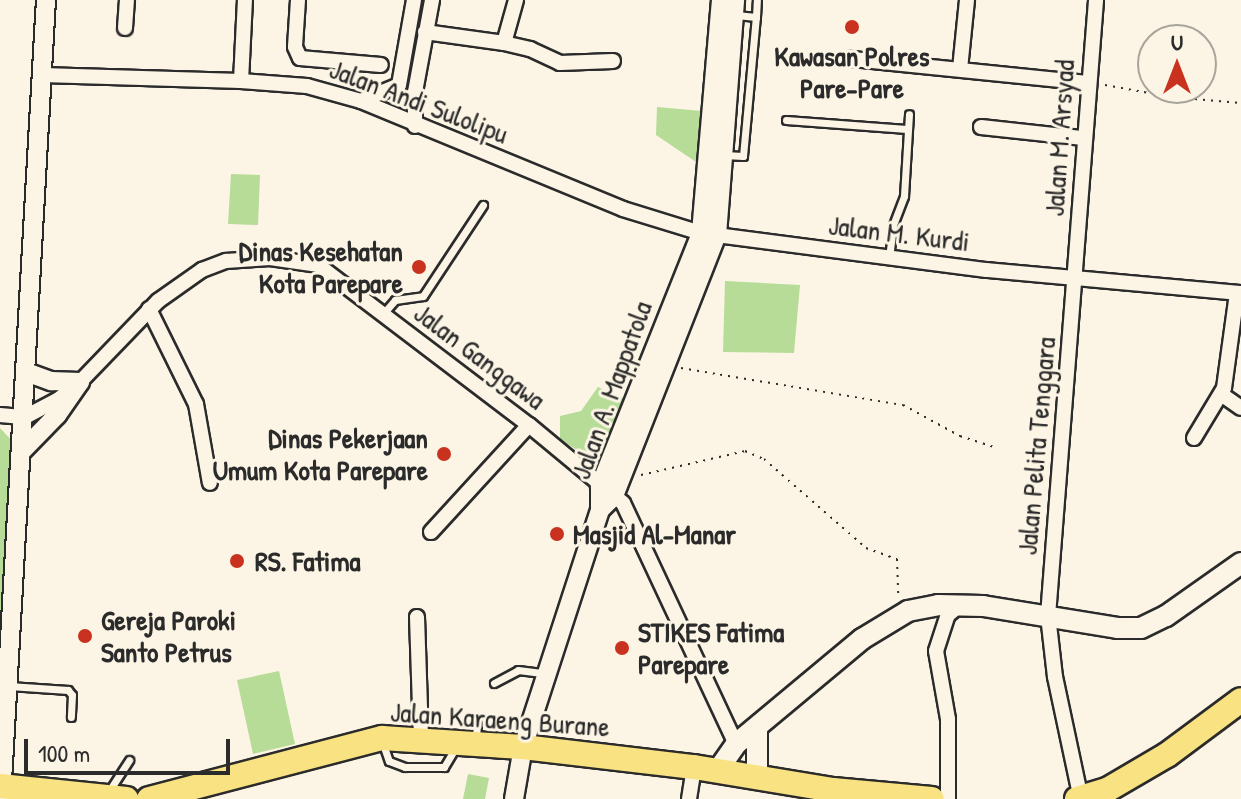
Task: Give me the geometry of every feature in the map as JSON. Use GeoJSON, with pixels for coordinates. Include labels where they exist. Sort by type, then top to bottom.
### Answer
{"type":"FeatureCollection","features":[{"type":"Feature","properties":{"kind":"highway"},"geometry":{"type":"LineString","coordinates":[[1080,799],[1107,790],[1167,755],[1241,700]]}},
{"type":"Feature","properties":{"kind":"highway","name":"Jalan Karaeng Burane"},"geometry":{"type":"LineString","coordinates":[[149,799],[382,738],[470,737],[523,747],[718,770],[833,790],[932,799]]}},
{"type":"Feature","properties":{"kind":"highway"},"geometry":{"type":"LineString","coordinates":[[1,790],[116,798]]}},
{"type":"Feature","properties":{"kind":"main road"},"geometry":{"type":"LineString","coordinates":[[718,770],[736,744],[862,639],[908,611],[960,605],[1117,628],[1141,628],[1166,616],[1241,563]]}},
{"type":"Feature","properties":{"kind":"main road"},"geometry":{"type":"LineString","coordinates":[[757,729],[757,776]]}},
{"type":"Feature","properties":{"kind":"street"},"geometry":{"type":"LineString","coordinates":[[1,790],[25,417],[46,0]]}},
{"type":"Feature","properties":{"kind":"street"},"geometry":{"type":"LineString","coordinates":[[125,28],[127,0]]}},
{"type":"Feature","properties":{"kind":"street"},"geometry":{"type":"LineString","coordinates":[[241,81],[245,0]]}},
{"type":"Feature","properties":{"kind":"street"},"geometry":{"type":"LineString","coordinates":[[298,0],[295,47],[300,58],[381,65]]}},
{"type":"Feature","properties":{"kind":"street"},"geometry":{"type":"LineString","coordinates":[[399,85],[414,0]]}},
{"type":"Feature","properties":{"kind":"street"},"geometry":{"type":"LineString","coordinates":[[415,126],[415,92],[432,0]]}},
{"type":"Feature","properties":{"kind":"street"},"geometry":{"type":"LineString","coordinates":[[504,43],[516,0]]}},
{"type":"Feature","properties":{"kind":"street"},"geometry":{"type":"LineString","coordinates":[[960,69],[967,0]]}},
{"type":"Feature","properties":{"kind":"street","name":"Jalan M. Arsyad"},"geometry":{"type":"LineString","coordinates":[[1075,280],[1083,138],[1096,0]]}},
{"type":"Feature","properties":{"kind":"street","name":"Jalan A. Mappatola"},"geometry":{"type":"LineString","coordinates":[[547,673],[600,510],[668,366],[709,234],[728,7]]}},
{"type":"Feature","properties":{"kind":"street"},"geometry":{"type":"LineString","coordinates":[[425,32],[504,43],[530,49],[560,63],[613,61]]}},
{"type":"Feature","properties":{"kind":"street"},"geometry":{"type":"LineString","coordinates":[[852,59],[1088,83]]}},
{"type":"Feature","properties":{"kind":"street","name":"Jalan Andi Sulolipu"},"geometry":{"type":"LineString","coordinates":[[42,75],[307,86],[361,101],[415,126],[623,209],[709,234]]}},
{"type":"Feature","properties":{"kind":"street"},"geometry":{"type":"LineString","coordinates":[[361,101],[399,85],[415,92]]}},
{"type":"Feature","properties":{"kind":"street"},"geometry":{"type":"LineString","coordinates":[[981,127],[1083,138]]}},
{"type":"Feature","properties":{"kind":"street","name":"Jalan A. Mappatola"},"geometry":{"type":"LineString","coordinates":[[612,487],[709,234]]}},
{"type":"Feature","properties":{"kind":"street","name":"Jalan M. Kurdi"},"geometry":{"type":"LineString","coordinates":[[709,234],[1075,280],[1239,293]]}},
{"type":"Feature","properties":{"kind":"street","name":"Jalan Ganggawa"},"geometry":{"type":"LineString","coordinates":[[25,417],[59,399],[80,382],[149,309],[202,270],[226,261],[270,258],[318,265],[612,487],[632,517],[736,744]]}},
{"type":"Feature","properties":{"kind":"street","name":"Jalan Pelita Tenggara"},"geometry":{"type":"LineString","coordinates":[[1075,280],[1048,616],[1062,717],[1080,799]]}},
{"type":"Feature","properties":{"kind":"street"},"geometry":{"type":"LineString","coordinates":[[1194,438],[1221,394],[1239,293]]}},
{"type":"Feature","properties":{"kind":"street"},"geometry":{"type":"LineString","coordinates":[[149,309],[196,404],[210,483]]}},
{"type":"Feature","properties":{"kind":"street"},"geometry":{"type":"LineString","coordinates":[[26,372],[51,381],[80,382]]}},
{"type":"Feature","properties":{"kind":"street"},"geometry":{"type":"LineString","coordinates":[[21,452],[57,415],[80,382]]}},
{"type":"Feature","properties":{"kind":"street"},"geometry":{"type":"LineString","coordinates":[[1221,394],[1241,408]]}},
{"type":"Feature","properties":{"kind":"street"},"geometry":{"type":"LineString","coordinates":[[0,415],[25,417]]}},
{"type":"Feature","properties":{"kind":"street"},"geometry":{"type":"LineString","coordinates":[[431,532],[529,425]]}},
{"type":"Feature","properties":{"kind":"street"},"geometry":{"type":"LineString","coordinates":[[948,799],[948,719],[936,651],[948,615],[960,605]]}},
{"type":"Feature","properties":{"kind":"street"},"geometry":{"type":"LineString","coordinates":[[417,617],[421,739]]}},
{"type":"Feature","properties":{"kind":"street"},"geometry":{"type":"LineString","coordinates":[[514,799],[523,747],[547,673]]}},
{"type":"Feature","properties":{"kind":"street"},"geometry":{"type":"LineString","coordinates":[[689,799],[694,767]]}},
{"type":"Feature","properties":{"kind":"lane"},"geometry":{"type":"LineString","coordinates":[[716,154],[743,156],[757,0]]}},
{"type":"Feature","properties":{"kind":"lane"},"geometry":{"type":"LineString","coordinates":[[728,7],[756,17]]}},
{"type":"Feature","properties":{"kind":"lane"},"geometry":{"type":"LineString","coordinates":[[889,258],[893,225],[904,196],[909,114]]}},
{"type":"Feature","properties":{"kind":"lane"},"geometry":{"type":"LineString","coordinates":[[786,120],[907,129]]}},
{"type":"Feature","properties":{"kind":"lane"},"geometry":{"type":"LineString","coordinates":[[382,315],[395,300],[423,296],[483,205]]}},
{"type":"Feature","properties":{"kind":"lane"},"geometry":{"type":"LineString","coordinates":[[494,683],[518,670],[547,673]]}},
{"type":"Feature","properties":{"kind":"lane"},"geometry":{"type":"LineString","coordinates":[[7,686],[68,690],[72,695],[71,717]]}},
{"type":"Feature","properties":{"kind":"lane"},"geometry":{"type":"LineString","coordinates":[[382,738],[389,761],[405,767],[444,767],[470,737]]}},
{"type":"Feature","properties":{"kind":"lane"},"geometry":{"type":"LineString","coordinates":[[116,798],[129,760]]}},
{"type":"Feature","properties":{"kind":"path"},"geometry":{"type":"LineString","coordinates":[[1088,83],[1171,97],[1241,103]]}},
{"type":"Feature","properties":{"kind":"path"},"geometry":{"type":"LineString","coordinates":[[668,366],[903,405],[960,436],[997,448]]}},
{"type":"Feature","properties":{"kind":"path"},"geometry":{"type":"LineString","coordinates":[[612,487],[745,451],[764,459],[866,548],[897,559],[895,593],[908,611]]}},
{"type":"Feature","properties":{"kind":"green space"},"geometry":{"type":"Polygon","coordinates":[[[657,107],[702,111],[699,164],[656,135],[657,107]]]}},
{"type":"Feature","properties":{"kind":"green space"},"geometry":{"type":"Polygon","coordinates":[[[231,174],[260,175],[258,225],[228,224],[231,174]]]}},
{"type":"Feature","properties":{"kind":"green space"},"geometry":{"type":"Polygon","coordinates":[[[725,281],[800,285],[794,353],[723,352],[725,281]]]}},
{"type":"Feature","properties":{"kind":"green space"},"geometry":{"type":"Polygon","coordinates":[[[598,387],[625,399],[603,451],[586,456],[560,439],[560,416],[581,411],[598,387]]]}},
{"type":"Feature","properties":{"kind":"green space"},"geometry":{"type":"Polygon","coordinates":[[[0,428],[16,445],[0,709],[0,428]]]}},
{"type":"Feature","properties":{"kind":"green space"},"geometry":{"type":"Polygon","coordinates":[[[279,671],[295,744],[253,754],[237,680],[279,671]]]}},
{"type":"Feature","properties":{"kind":"green space"},"geometry":{"type":"Polygon","coordinates":[[[468,774],[489,778],[485,799],[463,799],[468,774]]]}},
{"type":"Feature","properties":{"kind":"place","name":"Kawasan Polres Pare-Pare"},"geometry":{"type":"Point","coordinates":[852,27]}},
{"type":"Feature","properties":{"kind":"place","name":"Dinas Kesehatan Kota Parepare"},"geometry":{"type":"Point","coordinates":[419,267]}},
{"type":"Feature","properties":{"kind":"place","name":"Dinas Pekerjaan Umum Kota Parepare"},"geometry":{"type":"Point","coordinates":[444,454]}},
{"type":"Feature","properties":{"kind":"place","name":"Masjid Al-Manar"},"geometry":{"type":"Point","coordinates":[557,534]}},
{"type":"Feature","properties":{"kind":"place","name":"RS. Fatima"},"geometry":{"type":"Point","coordinates":[237,561]}},
{"type":"Feature","properties":{"kind":"place","name":"Gereja Paroki Santo Petrus"},"geometry":{"type":"Point","coordinates":[85,636]}},
{"type":"Feature","properties":{"kind":"place","name":"STIKES Fatima Parepare"},"geometry":{"type":"Point","coordinates":[622,648]}}]}
